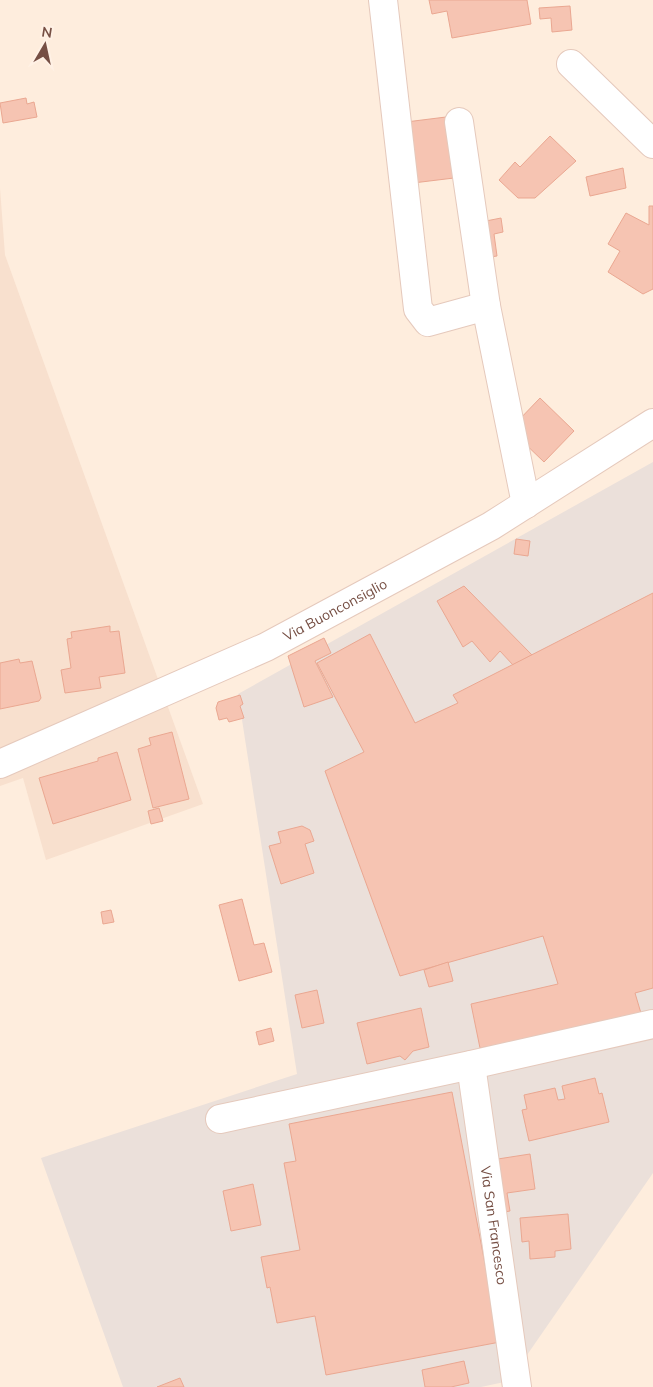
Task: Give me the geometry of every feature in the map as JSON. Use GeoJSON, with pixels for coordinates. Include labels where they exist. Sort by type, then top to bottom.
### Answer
{"type":"FeatureCollection","features":[{"type":"Feature","properties":{"kind":"street"},"geometry":{"type":"LineString","coordinates":[[383,0],[418,309],[428,322],[486,306]]}},
{"type":"Feature","properties":{"kind":"street"},"geometry":{"type":"LineString","coordinates":[[571,64],[653,144]]}},
{"type":"Feature","properties":{"kind":"street"},"geometry":{"type":"LineString","coordinates":[[459,122],[486,306],[526,504]]}},
{"type":"Feature","properties":{"kind":"street","name":"Via Buonconsiglio"},"geometry":{"type":"LineString","coordinates":[[0,764],[266,647],[491,526],[653,423]]}},
{"type":"Feature","properties":{"kind":"street"},"geometry":{"type":"LineString","coordinates":[[220,1119],[653,1024]]}},
{"type":"Feature","properties":{"kind":"street","name":"Via San Francesco"},"geometry":{"type":"LineString","coordinates":[[472,1065],[517,1387]]}},
{"type":"Feature","properties":{"kind":"shaded area"},"geometry":{"type":"Polygon","coordinates":[[[0,188],[5,255],[203,804],[46,860],[23,778],[0,786],[0,188]]]}},
{"type":"Feature","properties":{"kind":"shaded area"},"geometry":{"type":"Polygon","coordinates":[[[653,462],[653,1173],[509,1381],[481,1387],[123,1387],[41,1158],[297,1074],[238,694],[653,462]]]}},
{"type":"Feature","properties":{"kind":"building"},"geometry":{"type":"Polygon","coordinates":[[[429,0],[527,0],[531,24],[452,38],[447,11],[432,14],[429,0]]]}},
{"type":"Feature","properties":{"kind":"building"},"geometry":{"type":"Polygon","coordinates":[[[570,6],[572,30],[552,32],[551,18],[540,19],[539,8],[570,6]]]}},
{"type":"Feature","properties":{"kind":"building"},"geometry":{"type":"Polygon","coordinates":[[[26,98],[27,104],[34,102],[37,117],[3,123],[0,103],[26,98]]]}},
{"type":"Feature","properties":{"kind":"building"},"geometry":{"type":"Polygon","coordinates":[[[446,117],[454,178],[413,183],[406,122],[446,117]]]}},
{"type":"Feature","properties":{"kind":"building"},"geometry":{"type":"Polygon","coordinates":[[[550,136],[576,161],[535,198],[518,198],[499,180],[515,162],[520,167],[550,136]]]}},
{"type":"Feature","properties":{"kind":"building"},"geometry":{"type":"Polygon","coordinates":[[[623,168],[626,188],[590,196],[586,177],[623,168]]]}},
{"type":"Feature","properties":{"kind":"building"},"geometry":{"type":"Polygon","coordinates":[[[649,206],[653,206],[653,289],[643,294],[608,272],[620,251],[608,244],[626,213],[649,225],[649,206]]]}},
{"type":"Feature","properties":{"kind":"building"},"geometry":{"type":"Polygon","coordinates":[[[501,218],[503,232],[494,234],[497,256],[483,258],[476,223],[501,218]]]}},
{"type":"Feature","properties":{"kind":"building"},"geometry":{"type":"Polygon","coordinates":[[[540,398],[574,431],[544,462],[517,436],[516,423],[540,398]]]}},
{"type":"Feature","properties":{"kind":"building"},"geometry":{"type":"Polygon","coordinates":[[[516,539],[530,541],[528,556],[514,554],[516,539]]]}},
{"type":"Feature","properties":{"kind":"building"},"geometry":{"type":"Polygon","coordinates":[[[464,586],[532,655],[513,665],[500,651],[490,662],[472,641],[463,647],[437,601],[464,586]]]}},
{"type":"Feature","properties":{"kind":"building"},"geometry":{"type":"Polygon","coordinates":[[[653,593],[653,988],[635,993],[643,1020],[480,1048],[471,1004],[558,984],[543,936],[400,976],[325,771],[364,752],[317,663],[370,634],[415,723],[458,703],[453,695],[653,593]]]}},
{"type":"Feature","properties":{"kind":"building"},"geometry":{"type":"Polygon","coordinates":[[[110,626],[110,632],[119,631],[125,673],[99,677],[101,688],[65,693],[61,670],[71,668],[67,639],[72,638],[71,632],[110,626]]]}},
{"type":"Feature","properties":{"kind":"building"},"geometry":{"type":"Polygon","coordinates":[[[324,638],[331,653],[315,661],[333,697],[304,707],[288,656],[324,638]]]}},
{"type":"Feature","properties":{"kind":"building"},"geometry":{"type":"Polygon","coordinates":[[[19,659],[20,663],[32,661],[41,698],[39,701],[0,709],[0,663],[19,659]]]}},
{"type":"Feature","properties":{"kind":"building"},"geometry":{"type":"Polygon","coordinates":[[[240,695],[243,704],[240,706],[244,718],[229,722],[227,718],[219,720],[216,708],[218,702],[240,695]]]}},
{"type":"Feature","properties":{"kind":"building"},"geometry":{"type":"Polygon","coordinates":[[[172,732],[189,799],[153,808],[138,749],[151,745],[149,738],[172,732]]]}},
{"type":"Feature","properties":{"kind":"building"},"geometry":{"type":"Polygon","coordinates":[[[117,752],[131,800],[53,824],[39,778],[98,761],[98,758],[117,752]]]}},
{"type":"Feature","properties":{"kind":"building"},"geometry":{"type":"Polygon","coordinates":[[[159,808],[163,821],[151,824],[148,811],[159,808]]]}},
{"type":"Feature","properties":{"kind":"building"},"geometry":{"type":"Polygon","coordinates":[[[302,826],[310,830],[314,841],[305,844],[314,873],[281,884],[269,846],[281,843],[278,832],[302,826]]]}},
{"type":"Feature","properties":{"kind":"building"},"geometry":{"type":"Polygon","coordinates":[[[242,899],[254,945],[264,943],[272,972],[239,981],[219,905],[242,899]]]}},
{"type":"Feature","properties":{"kind":"building"},"geometry":{"type":"Polygon","coordinates":[[[111,910],[114,922],[103,924],[101,912],[111,910]]]}},
{"type":"Feature","properties":{"kind":"building"},"geometry":{"type":"Polygon","coordinates":[[[448,962],[453,981],[429,987],[424,970],[448,962]]]}},
{"type":"Feature","properties":{"kind":"building"},"geometry":{"type":"Polygon","coordinates":[[[317,990],[324,1023],[302,1028],[295,995],[317,990]]]}},
{"type":"Feature","properties":{"kind":"building"},"geometry":{"type":"Polygon","coordinates":[[[421,1008],[429,1047],[413,1051],[405,1060],[400,1056],[367,1064],[357,1023],[421,1008]]]}},
{"type":"Feature","properties":{"kind":"building"},"geometry":{"type":"Polygon","coordinates":[[[271,1028],[274,1041],[259,1045],[256,1032],[271,1028]]]}},
{"type":"Feature","properties":{"kind":"building"},"geometry":{"type":"Polygon","coordinates":[[[595,1078],[599,1094],[602,1093],[609,1122],[529,1141],[522,1110],[527,1109],[524,1095],[555,1088],[558,1100],[565,1099],[562,1086],[595,1078]]]}},
{"type":"Feature","properties":{"kind":"building"},"geometry":{"type":"Polygon","coordinates":[[[452,1092],[500,1342],[326,1375],[315,1316],[277,1323],[270,1287],[267,1288],[261,1257],[300,1250],[284,1163],[296,1161],[289,1124],[452,1092]]]}},
{"type":"Feature","properties":{"kind":"building"},"geometry":{"type":"Polygon","coordinates":[[[530,1154],[535,1189],[507,1193],[510,1211],[493,1214],[485,1161],[530,1154]]]}},
{"type":"Feature","properties":{"kind":"building"},"geometry":{"type":"Polygon","coordinates":[[[253,1184],[261,1225],[231,1231],[223,1191],[253,1184]]]}},
{"type":"Feature","properties":{"kind":"building"},"geometry":{"type":"Polygon","coordinates":[[[568,1214],[571,1249],[555,1251],[555,1257],[530,1259],[529,1241],[522,1242],[520,1218],[568,1214]]]}},
{"type":"Feature","properties":{"kind":"building"},"geometry":{"type":"Polygon","coordinates":[[[464,1361],[469,1383],[451,1387],[425,1387],[422,1370],[464,1361]]]}},
{"type":"Feature","properties":{"kind":"building"},"geometry":{"type":"Polygon","coordinates":[[[180,1378],[184,1387],[157,1387],[180,1378]]]}}]}
